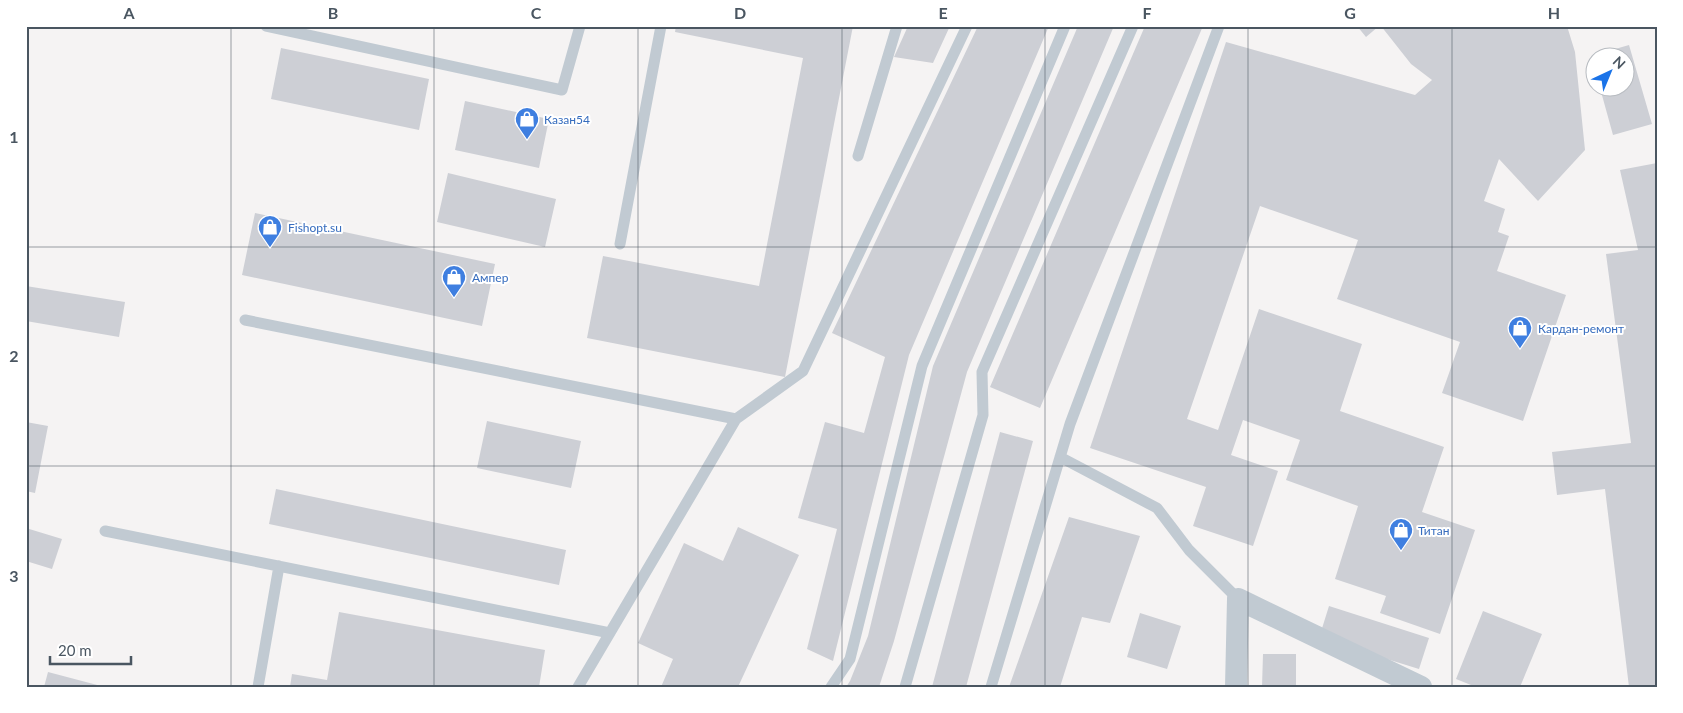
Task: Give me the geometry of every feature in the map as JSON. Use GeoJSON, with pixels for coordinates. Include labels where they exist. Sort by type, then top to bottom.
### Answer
{"type":"FeatureCollection","features":[{"type":"Feature","properties":{"kind":"street"},"geometry":{"type":"LineString","coordinates":[[1236,687],[1238,599],[1421,687]]}},
{"type":"Feature","properties":{"kind":"lane"},"geometry":{"type":"LineString","coordinates":[[266,26],[562,90],[580,26]]}},
{"type":"Feature","properties":{"kind":"lane"},"geometry":{"type":"LineString","coordinates":[[620,244],[661,26]]}},
{"type":"Feature","properties":{"kind":"lane"},"geometry":{"type":"LineString","coordinates":[[858,156],[897,26]]}},
{"type":"Feature","properties":{"kind":"lane"},"geometry":{"type":"LineString","coordinates":[[578,687],[736,419],[804,371],[967,26]]}},
{"type":"Feature","properties":{"kind":"lane"},"geometry":{"type":"LineString","coordinates":[[831,687],[850,658],[922,366],[1065,26]]}},
{"type":"Feature","properties":{"kind":"lane"},"geometry":{"type":"LineString","coordinates":[[905,687],[983,415],[982,372],[1133,26]]}},
{"type":"Feature","properties":{"kind":"lane"},"geometry":{"type":"LineString","coordinates":[[991,687],[1073,415],[1219,26]]}},
{"type":"Feature","properties":{"kind":"lane"},"geometry":{"type":"LineString","coordinates":[[245,320],[736,419]]}},
{"type":"Feature","properties":{"kind":"lane"},"geometry":{"type":"LineString","coordinates":[[1060,457],[1157,508],[1189,550],[1238,599]]}},
{"type":"Feature","properties":{"kind":"lane"},"geometry":{"type":"LineString","coordinates":[[105,531],[610,633]]}},
{"type":"Feature","properties":{"kind":"lane"},"geometry":{"type":"LineString","coordinates":[[258,687],[280,566]]}},
{"type":"Feature","properties":{"kind":"building"},"geometry":{"type":"Polygon","coordinates":[[[676,26],[853,26],[785,377],[587,338],[603,256],[759,286],[803,58],[675,32],[676,26]]]}},
{"type":"Feature","properties":{"kind":"building"},"geometry":{"type":"Polygon","coordinates":[[[908,26],[950,26],[933,63],[894,57],[908,26]]]}},
{"type":"Feature","properties":{"kind":"building"},"geometry":{"type":"Polygon","coordinates":[[[978,26],[1049,26],[909,355],[833,661],[807,649],[837,529],[798,518],[825,422],[864,433],[885,357],[832,333],[978,26]]]}},
{"type":"Feature","properties":{"kind":"building"},"geometry":{"type":"Polygon","coordinates":[[[1078,26],[1114,26],[967,372],[894,641],[879,687],[846,687],[868,636],[933,366],[1078,26]]]}},
{"type":"Feature","properties":{"kind":"building"},"geometry":{"type":"Polygon","coordinates":[[[1145,26],[1203,26],[1040,408],[990,387],[1145,26]]]}},
{"type":"Feature","properties":{"kind":"building"},"geometry":{"type":"Polygon","coordinates":[[[1357,26],[1379,26],[1366,37],[1357,26]]]}},
{"type":"Feature","properties":{"kind":"building"},"geometry":{"type":"Polygon","coordinates":[[[1381,26],[1567,26],[1575,52],[1585,150],[1538,201],[1499,159],[1484,201],[1505,209],[1498,232],[1509,236],[1497,271],[1566,295],[1523,421],[1442,393],[1460,342],[1337,299],[1358,240],[1260,206],[1187,419],[1218,430],[1259,309],[1362,344],[1340,411],[1444,447],[1422,512],[1475,530],[1440,634],[1380,613],[1386,596],[1335,579],[1358,506],[1286,480],[1300,440],[1243,420],[1231,455],[1278,471],[1253,546],[1193,526],[1206,487],[1090,448],[1226,42],[1415,95],[1432,80],[1411,64],[1381,26]]]}},
{"type":"Feature","properties":{"kind":"building"},"geometry":{"type":"Polygon","coordinates":[[[1629,45],[1630,48],[1619,48],[1629,45]]]}},
{"type":"Feature","properties":{"kind":"building"},"geometry":{"type":"Polygon","coordinates":[[[281,48],[429,79],[419,130],[271,99],[281,48]]]}},
{"type":"Feature","properties":{"kind":"building"},"geometry":{"type":"Polygon","coordinates":[[[1636,69],[1652,124],[1613,135],[1603,98],[1636,98],[1636,69]]]}},
{"type":"Feature","properties":{"kind":"building"},"geometry":{"type":"Polygon","coordinates":[[[465,101],[549,119],[539,168],[455,150],[465,101]]]}},
{"type":"Feature","properties":{"kind":"building"},"geometry":{"type":"Polygon","coordinates":[[[1657,163],[1657,687],[1629,687],[1605,489],[1557,495],[1552,452],[1631,443],[1606,254],[1638,250],[1620,170],[1657,163]]]}},
{"type":"Feature","properties":{"kind":"building"},"geometry":{"type":"Polygon","coordinates":[[[448,173],[556,199],[545,247],[437,222],[448,173]]]}},
{"type":"Feature","properties":{"kind":"building"},"geometry":{"type":"Polygon","coordinates":[[[255,213],[495,264],[482,326],[242,275],[255,213]]]}},
{"type":"Feature","properties":{"kind":"building"},"geometry":{"type":"Polygon","coordinates":[[[26,286],[125,302],[119,337],[26,321],[26,286]]]}},
{"type":"Feature","properties":{"kind":"building"},"geometry":{"type":"Polygon","coordinates":[[[487,421],[581,441],[571,488],[477,468],[487,421]]]}},
{"type":"Feature","properties":{"kind":"building"},"geometry":{"type":"Polygon","coordinates":[[[26,422],[48,426],[35,493],[26,491],[26,422]]]}},
{"type":"Feature","properties":{"kind":"building"},"geometry":{"type":"Polygon","coordinates":[[[1000,432],[1033,441],[966,687],[932,687],[1000,432]]]}},
{"type":"Feature","properties":{"kind":"building"},"geometry":{"type":"Polygon","coordinates":[[[276,489],[566,550],[559,585],[269,524],[276,489]]]}},
{"type":"Feature","properties":{"kind":"building"},"geometry":{"type":"Polygon","coordinates":[[[1069,517],[1140,536],[1110,623],[1082,617],[1060,687],[1009,687],[1069,517]]]}},
{"type":"Feature","properties":{"kind":"building"},"geometry":{"type":"Polygon","coordinates":[[[738,527],[799,555],[738,687],[661,687],[673,659],[638,643],[684,543],[723,561],[738,527]]]}},
{"type":"Feature","properties":{"kind":"building"},"geometry":{"type":"Polygon","coordinates":[[[26,528],[62,539],[52,569],[26,561],[26,528]]]}},
{"type":"Feature","properties":{"kind":"building"},"geometry":{"type":"Polygon","coordinates":[[[1329,606],[1429,638],[1419,669],[1319,638],[1329,606]]]}},
{"type":"Feature","properties":{"kind":"building"},"geometry":{"type":"Polygon","coordinates":[[[1483,611],[1542,634],[1520,687],[1476,687],[1456,679],[1483,611]]]}},
{"type":"Feature","properties":{"kind":"building"},"geometry":{"type":"Polygon","coordinates":[[[339,612],[545,650],[539,687],[290,687],[292,674],[327,680],[339,612]]]}},
{"type":"Feature","properties":{"kind":"building"},"geometry":{"type":"Polygon","coordinates":[[[1140,613],[1181,626],[1167,669],[1127,657],[1140,613]]]}},
{"type":"Feature","properties":{"kind":"building"},"geometry":{"type":"Polygon","coordinates":[[[1263,654],[1296,654],[1296,687],[1262,687],[1263,654]]]}},
{"type":"Feature","properties":{"kind":"building"},"geometry":{"type":"Polygon","coordinates":[[[48,672],[101,686],[101,687],[44,687],[48,672]]]}},
{"type":"Feature","properties":{"kind":"place","name":"Казан54"},"geometry":{"type":"Point","coordinates":[527,140]}},
{"type":"Feature","properties":{"kind":"place","name":"Fishopt.su"},"geometry":{"type":"Point","coordinates":[270,248]}},
{"type":"Feature","properties":{"kind":"place","name":"Ампер"},"geometry":{"type":"Point","coordinates":[454,298]}},
{"type":"Feature","properties":{"kind":"place","name":"Кардан-ремонт"},"geometry":{"type":"Point","coordinates":[1520,349]}},
{"type":"Feature","properties":{"kind":"place","name":"Титан"},"geometry":{"type":"Point","coordinates":[1401,551]}}]}
